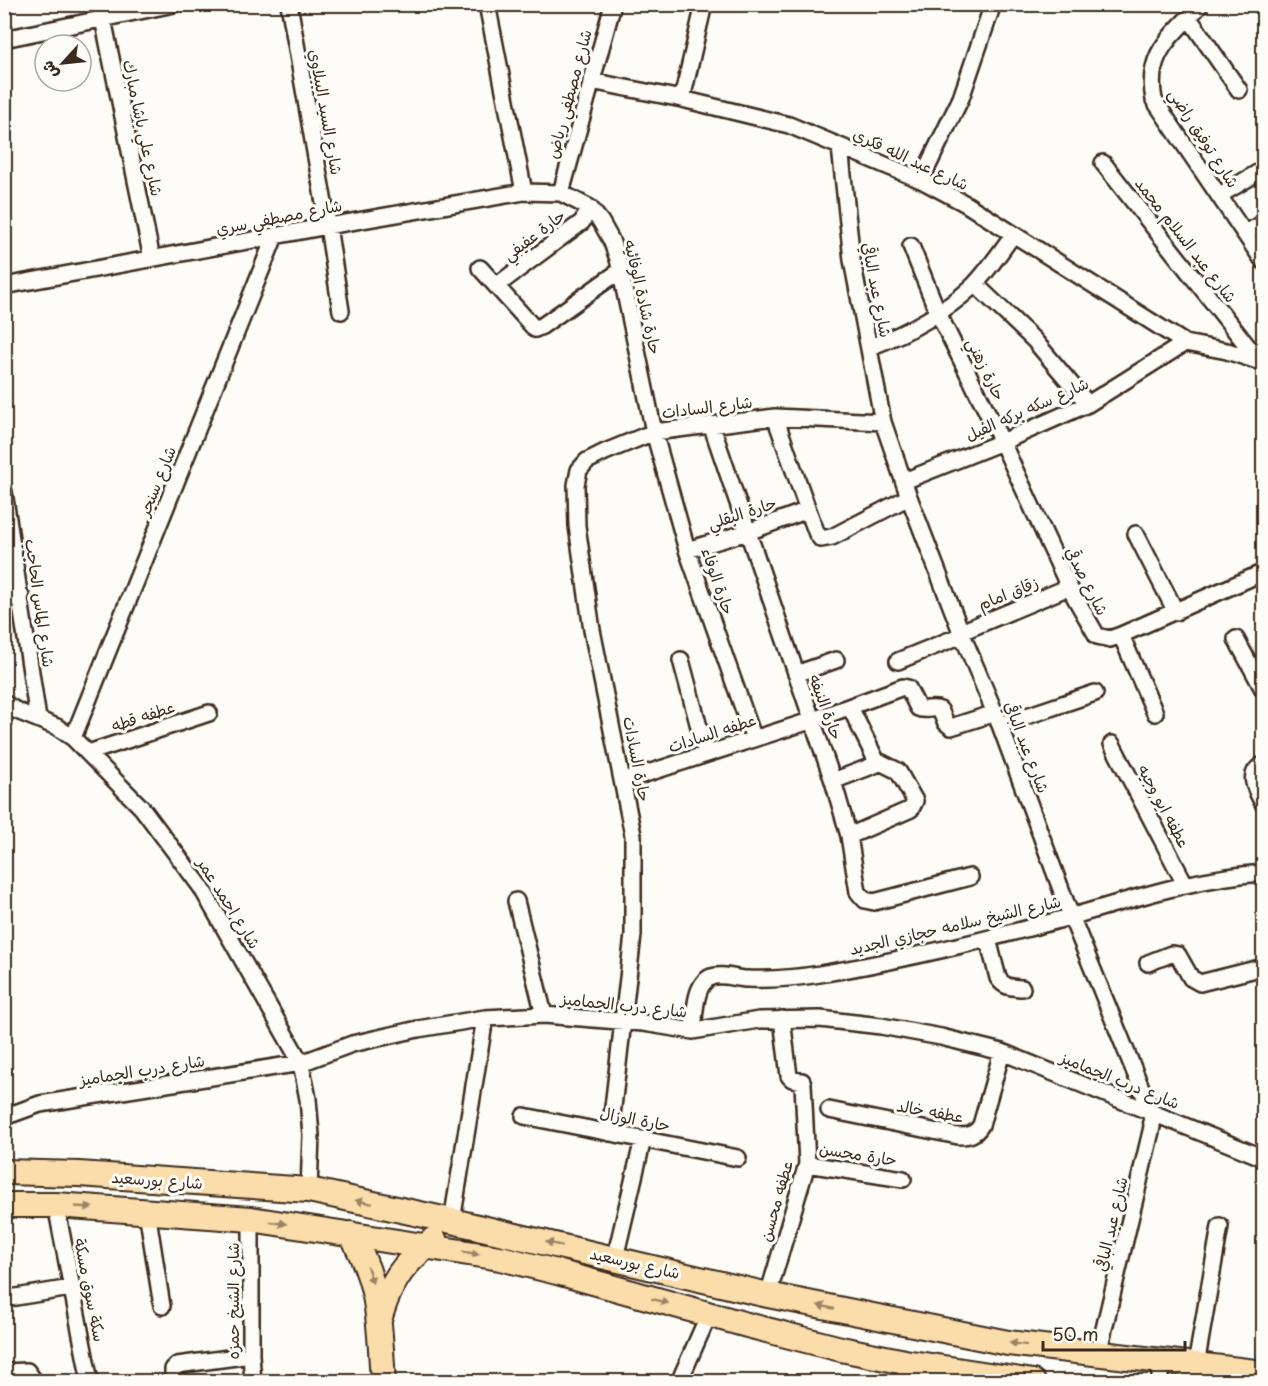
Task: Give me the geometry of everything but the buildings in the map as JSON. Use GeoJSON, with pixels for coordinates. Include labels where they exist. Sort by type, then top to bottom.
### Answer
{"type":"FeatureCollection","features":[{"type":"Feature","properties":{"kind":"main road","name":"شارع بورسعيد"},"geometry":{"type":"LineString","coordinates":[[4,1172],[79,1174],[309,1191],[452,1221],[768,1295],[1008,1343],[1098,1354],[1160,1371],[1263,1373]]}},
{"type":"Feature","properties":{"kind":"main road","name":"شارع بورسعيد"},"geometry":{"type":"LineString","coordinates":[[4,1205],[56,1205],[251,1219],[500,1258],[842,1349],[906,1372],[1033,1382]]}},
{"type":"Feature","properties":{"kind":"main road"},"geometry":{"type":"LineString","coordinates":[[379,1319],[396,1278],[410,1261],[452,1221]]}},
{"type":"Feature","properties":{"kind":"main road"},"geometry":{"type":"LineString","coordinates":[[351,1234],[371,1275],[376,1297],[383,1382]]}},
{"type":"Feature","properties":{"kind":"street"},"geometry":{"type":"LineString","coordinates":[[4,39],[101,12],[174,4]]}},
{"type":"Feature","properties":{"kind":"street","name":"شارع السيد الببلاوي"},"geometry":{"type":"LineString","coordinates":[[289,4],[341,311]]}},
{"type":"Feature","properties":{"kind":"street"},"geometry":{"type":"LineString","coordinates":[[487,4],[524,192]]}},
{"type":"Feature","properties":{"kind":"street","name":"شارع مصطفي رياض"},"geometry":{"type":"LineString","coordinates":[[561,193],[613,4]]}},
{"type":"Feature","properties":{"kind":"street"},"geometry":{"type":"LineString","coordinates":[[682,99],[704,4]]}},
{"type":"Feature","properties":{"kind":"street"},"geometry":{"type":"LineString","coordinates":[[921,180],[961,98],[993,4]]}},
{"type":"Feature","properties":{"kind":"street","name":"شارع توفيق راضي"},"geometry":{"type":"LineString","coordinates":[[1201,4],[1159,51],[1153,66],[1151,83],[1154,100],[1263,261]]}},
{"type":"Feature","properties":{"kind":"street","name":"شارع علي باشا مبارك"},"geometry":{"type":"LineString","coordinates":[[101,12],[152,259]]}},
{"type":"Feature","properties":{"kind":"street"},"geometry":{"type":"LineString","coordinates":[[1189,18],[1239,90]]}},
{"type":"Feature","properties":{"kind":"street","name":"شارع عبد الله فكري"},"geometry":{"type":"LineString","coordinates":[[591,81],[682,99],[789,125],[921,180],[966,204],[1185,343]]}},
{"type":"Feature","properties":{"kind":"street","name":"شارع عبد الباقي"},"geometry":{"type":"LineString","coordinates":[[840,147],[852,260],[884,422],[909,497],[961,633],[997,719],[1071,916],[1151,1112],[1152,1127],[1098,1354]]}},
{"type":"Feature","properties":{"kind":"street","name":"شارع عبد السلام محمد"},"geometry":{"type":"LineString","coordinates":[[1103,163],[1262,364]]}},
{"type":"Feature","properties":{"kind":"street"},"geometry":{"type":"LineString","coordinates":[[1220,195],[1263,169]]}},
{"type":"Feature","properties":{"kind":"street","name":"شارع مصطفي سري"},"geometry":{"type":"LineString","coordinates":[[4,286],[524,192],[561,193]]}},
{"type":"Feature","properties":{"kind":"street","name":"حارة شادة الوفائيه"},"geometry":{"type":"LineString","coordinates":[[561,193],[590,208],[611,240],[621,270],[654,432]]}},
{"type":"Feature","properties":{"kind":"street","name":"حارة عفيفي"},"geometry":{"type":"LineString","coordinates":[[496,286],[582,222],[590,208]]}},
{"type":"Feature","properties":{"kind":"street"},"geometry":{"type":"LineString","coordinates":[[1245,233],[1263,223]]}},
{"type":"Feature","properties":{"kind":"street"},"geometry":{"type":"LineString","coordinates":[[870,347],[938,313],[975,284],[1014,235]]}},
{"type":"Feature","properties":{"kind":"street","name":"شارع سنجر"},"geometry":{"type":"LineString","coordinates":[[73,738],[275,236]]}},
{"type":"Feature","properties":{"kind":"street","name":"حارة زهني"},"geometry":{"type":"LineString","coordinates":[[911,246],[938,313],[1002,442]]}},
{"type":"Feature","properties":{"kind":"street"},"geometry":{"type":"LineString","coordinates":[[480,268],[535,329],[621,270]]}},
{"type":"Feature","properties":{"kind":"street"},"geometry":{"type":"LineString","coordinates":[[975,284],[1034,340],[1088,404]]}},
{"type":"Feature","properties":{"kind":"street"},"geometry":{"type":"LineString","coordinates":[[1185,343],[1227,351],[1262,364]]}},
{"type":"Feature","properties":{"kind":"street","name":"شارع سكه بركه الفيل"},"geometry":{"type":"LineString","coordinates":[[904,481],[1002,442],[1088,404],[1185,343]]}},
{"type":"Feature","properties":{"kind":"street"},"geometry":{"type":"LineString","coordinates":[[776,417],[808,510],[821,539],[826,539],[909,497]]}},
{"type":"Feature","properties":{"kind":"street","name":"شارع السادات"},"geometry":{"type":"LineString","coordinates":[[576,505],[577,478],[579,470],[587,461],[654,432],[776,417],[884,422]]}},
{"type":"Feature","properties":{"kind":"street","name":"حارة النيفه"},"geometry":{"type":"LineString","coordinates":[[711,424],[833,781],[849,836],[858,892],[869,902],[970,877]]}},
{"type":"Feature","properties":{"kind":"street","name":"حارة الوفاء"},"geometry":{"type":"LineString","coordinates":[[654,432],[687,550],[754,739]]}},
{"type":"Feature","properties":{"kind":"street","name":"شارع صدقي"},"geometry":{"type":"LineString","coordinates":[[1002,442],[1069,587],[1097,636],[1110,639],[1121,635],[1263,572]]}},
{"type":"Feature","properties":{"kind":"street","name":"شارع الماس الحاجب"},"geometry":{"type":"LineString","coordinates":[[4,492],[38,719]]}},
{"type":"Feature","properties":{"kind":"street","name":"حارة السادات"},"geometry":{"type":"LineString","coordinates":[[576,505],[592,630],[633,835],[633,935],[609,1132]]}},
{"type":"Feature","properties":{"kind":"street","name":"حارة البقلي"},"geometry":{"type":"LineString","coordinates":[[687,550],[748,532],[808,510]]}},
{"type":"Feature","properties":{"kind":"street"},"geometry":{"type":"LineString","coordinates":[[1136,534],[1176,612]]}},
{"type":"Feature","properties":{"kind":"street","name":"زقاق امام"},"geometry":{"type":"LineString","coordinates":[[898,661],[1069,587]]}},
{"type":"Feature","properties":{"kind":"street"},"geometry":{"type":"LineString","coordinates":[[4,599],[21,596]]}},
{"type":"Feature","properties":{"kind":"street"},"geometry":{"type":"LineString","coordinates":[[1121,635],[1155,713]]}},
{"type":"Feature","properties":{"kind":"street"},"geometry":{"type":"LineString","coordinates":[[1236,639],[1263,692]]}},
{"type":"Feature","properties":{"kind":"street"},"geometry":{"type":"LineString","coordinates":[[681,660],[706,753]]}},
{"type":"Feature","properties":{"kind":"street"},"geometry":{"type":"LineString","coordinates":[[796,674],[836,660]]}},
{"type":"Feature","properties":{"kind":"street","name":"عطفه السادات"},"geometry":{"type":"LineString","coordinates":[[623,781],[813,720],[905,686],[918,708],[940,710],[951,728],[997,719]]}},
{"type":"Feature","properties":{"kind":"street"},"geometry":{"type":"LineString","coordinates":[[997,719],[1095,693]]}},
{"type":"Feature","properties":{"kind":"street","name":"شارع احمد عمر"},"geometry":{"type":"LineString","coordinates":[[4,703],[17,711],[57,727],[73,738],[142,808],[201,887],[301,1063],[308,1099],[311,1135],[309,1191]]}},
{"type":"Feature","properties":{"kind":"street"},"geometry":{"type":"LineString","coordinates":[[849,836],[911,810],[915,804],[914,797],[898,771],[880,763],[873,756],[850,707]]}},
{"type":"Feature","properties":{"kind":"street","name":"عطفه قطه"},"geometry":{"type":"LineString","coordinates":[[88,753],[208,713]]}},
{"type":"Feature","properties":{"kind":"street","name":"عطفه ابو وجيه"},"geometry":{"type":"LineString","coordinates":[[1112,744],[1185,884]]}},
{"type":"Feature","properties":{"kind":"street"},"geometry":{"type":"LineString","coordinates":[[833,781],[880,763]]}},
{"type":"Feature","properties":{"kind":"street"},"geometry":{"type":"LineString","coordinates":[[1263,764],[1253,773],[1254,787],[1263,805]]}},
{"type":"Feature","properties":{"kind":"street","name":"شارع الشيخ سلامه حجازي الجديد"},"geometry":{"type":"LineString","coordinates":[[693,1030],[700,987],[711,977],[775,980],[819,974],[988,939],[1185,884],[1235,875],[1263,873]]}},
{"type":"Feature","properties":{"kind":"street"},"geometry":{"type":"LineString","coordinates":[[516,901],[544,1015]]}},
{"type":"Feature","properties":{"kind":"street"},"geometry":{"type":"LineString","coordinates":[[988,939],[1002,984],[1007,987],[1022,988]]}},
{"type":"Feature","properties":{"kind":"street"},"geometry":{"type":"LineString","coordinates":[[1148,963],[1171,954],[1178,955],[1191,978],[1200,983],[1263,967]]}},
{"type":"Feature","properties":{"kind":"street","name":"شارع درب الجماميز"},"geometry":{"type":"LineString","coordinates":[[4,1118],[40,1104],[301,1063],[352,1044],[418,1029],[484,1018],[544,1015],[693,1030],[759,1020],[820,1020],[881,1026],[941,1037],[1002,1052],[1263,1158]]}},
{"type":"Feature","properties":{"kind":"street"},"geometry":{"type":"LineString","coordinates":[[452,1221],[484,1018]]}},
{"type":"Feature","properties":{"kind":"street","name":"عطفه محسن"},"geometry":{"type":"LineString","coordinates":[[768,1295],[807,1164],[803,1084],[802,1081],[789,1076],[782,1019]]}},
{"type":"Feature","properties":{"kind":"street","name":"عطفه خالد"},"geometry":{"type":"LineString","coordinates":[[829,1110],[958,1136],[968,1136],[978,1131],[981,1125],[1002,1052]]}},
{"type":"Feature","properties":{"kind":"street","name":"حارة الوزال"},"geometry":{"type":"LineString","coordinates":[[524,1116],[738,1158]]}},
{"type":"Feature","properties":{"kind":"street"},"geometry":{"type":"LineString","coordinates":[[615,1258],[643,1139]]}},
{"type":"Feature","properties":{"kind":"street","name":"حارة محسن"},"geometry":{"type":"LineString","coordinates":[[807,1164],[903,1179]]}},
{"type":"Feature","properties":{"kind":"street","name":"سكة سوق مسكة"},"geometry":{"type":"LineString","coordinates":[[56,1205],[90,1382]]}},
{"type":"Feature","properties":{"kind":"street"},"geometry":{"type":"LineString","coordinates":[[147,1211],[162,1306]]}},
{"type":"Feature","properties":{"kind":"street","name":"شارع الشيخ حمزه"},"geometry":{"type":"LineString","coordinates":[[251,1219],[253,1382]]}},
{"type":"Feature","properties":{"kind":"street"},"geometry":{"type":"LineString","coordinates":[[1210,1372],[1220,1226]]}},
{"type":"Feature","properties":{"kind":"street"},"geometry":{"type":"LineString","coordinates":[[4,1299],[71,1288]]}},
{"type":"Feature","properties":{"kind":"street"},"geometry":{"type":"LineString","coordinates":[[679,1382],[709,1314]]}},
{"type":"Feature","properties":{"kind":"street"},"geometry":{"type":"LineString","coordinates":[[173,1382],[173,1369],[182,1363],[251,1355]]}},
{"type":"Feature","properties":{"kind":"street"},"geometry":{"type":"LineString","coordinates":[[4,1372],[27,1371],[35,1382]]}}]}
